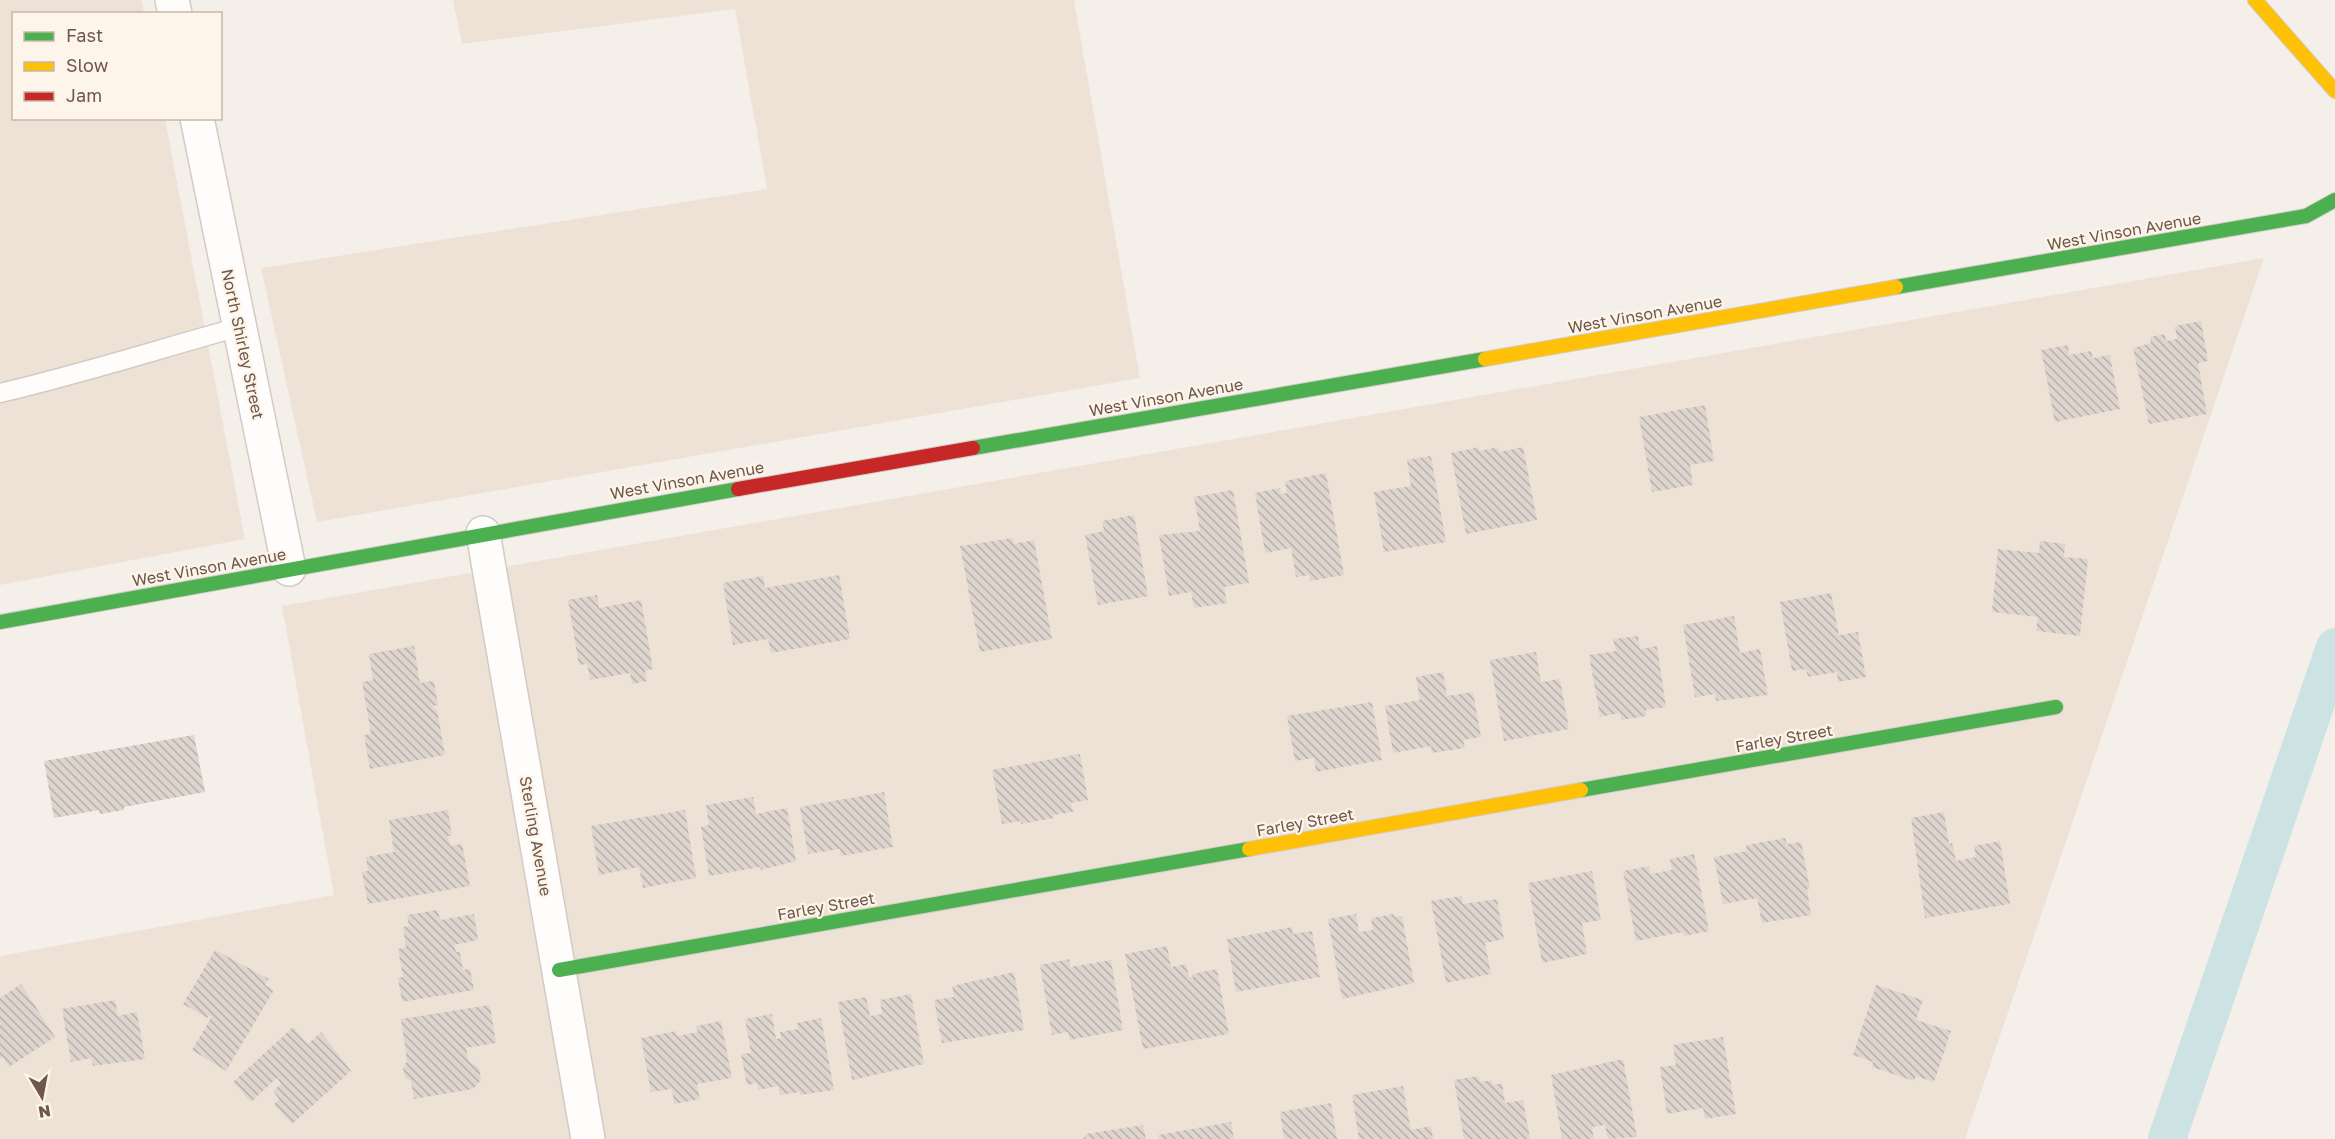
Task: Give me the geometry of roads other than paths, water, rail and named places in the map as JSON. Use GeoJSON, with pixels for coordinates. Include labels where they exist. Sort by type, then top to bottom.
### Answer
{"type":"FeatureCollection","features":[{"type":"Feature","properties":{"kind":"street"},"geometry":{"type":"LineString","coordinates":[[2255,0],[2335,92]]}},
{"type":"Feature","properties":{"kind":"street","name":"North Shirley Street"},"geometry":{"type":"LineString","coordinates":[[196,120],[289,569]]}},
{"type":"Feature","properties":{"kind":"street","name":"West Vinson Avenue"},"geometry":{"type":"LineString","coordinates":[[0,622],[483,533],[2306,216],[2335,200]]}},
{"type":"Feature","properties":{"kind":"street","name":"Sterling Avenue"},"geometry":{"type":"LineString","coordinates":[[483,533],[588,1139]]}},
{"type":"Feature","properties":{"kind":"street","name":"Farley Street"},"geometry":{"type":"LineString","coordinates":[[559,970],[2056,707]]}},
{"type":"Feature","properties":{"kind":"lane"},"geometry":{"type":"LineString","coordinates":[[0,393],[79,374],[239,327]]}},
{"type":"Feature","properties":{"kind":"waterway"},"geometry":{"type":"LineString","coordinates":[[2167,1139],[2335,647]]}}]}
